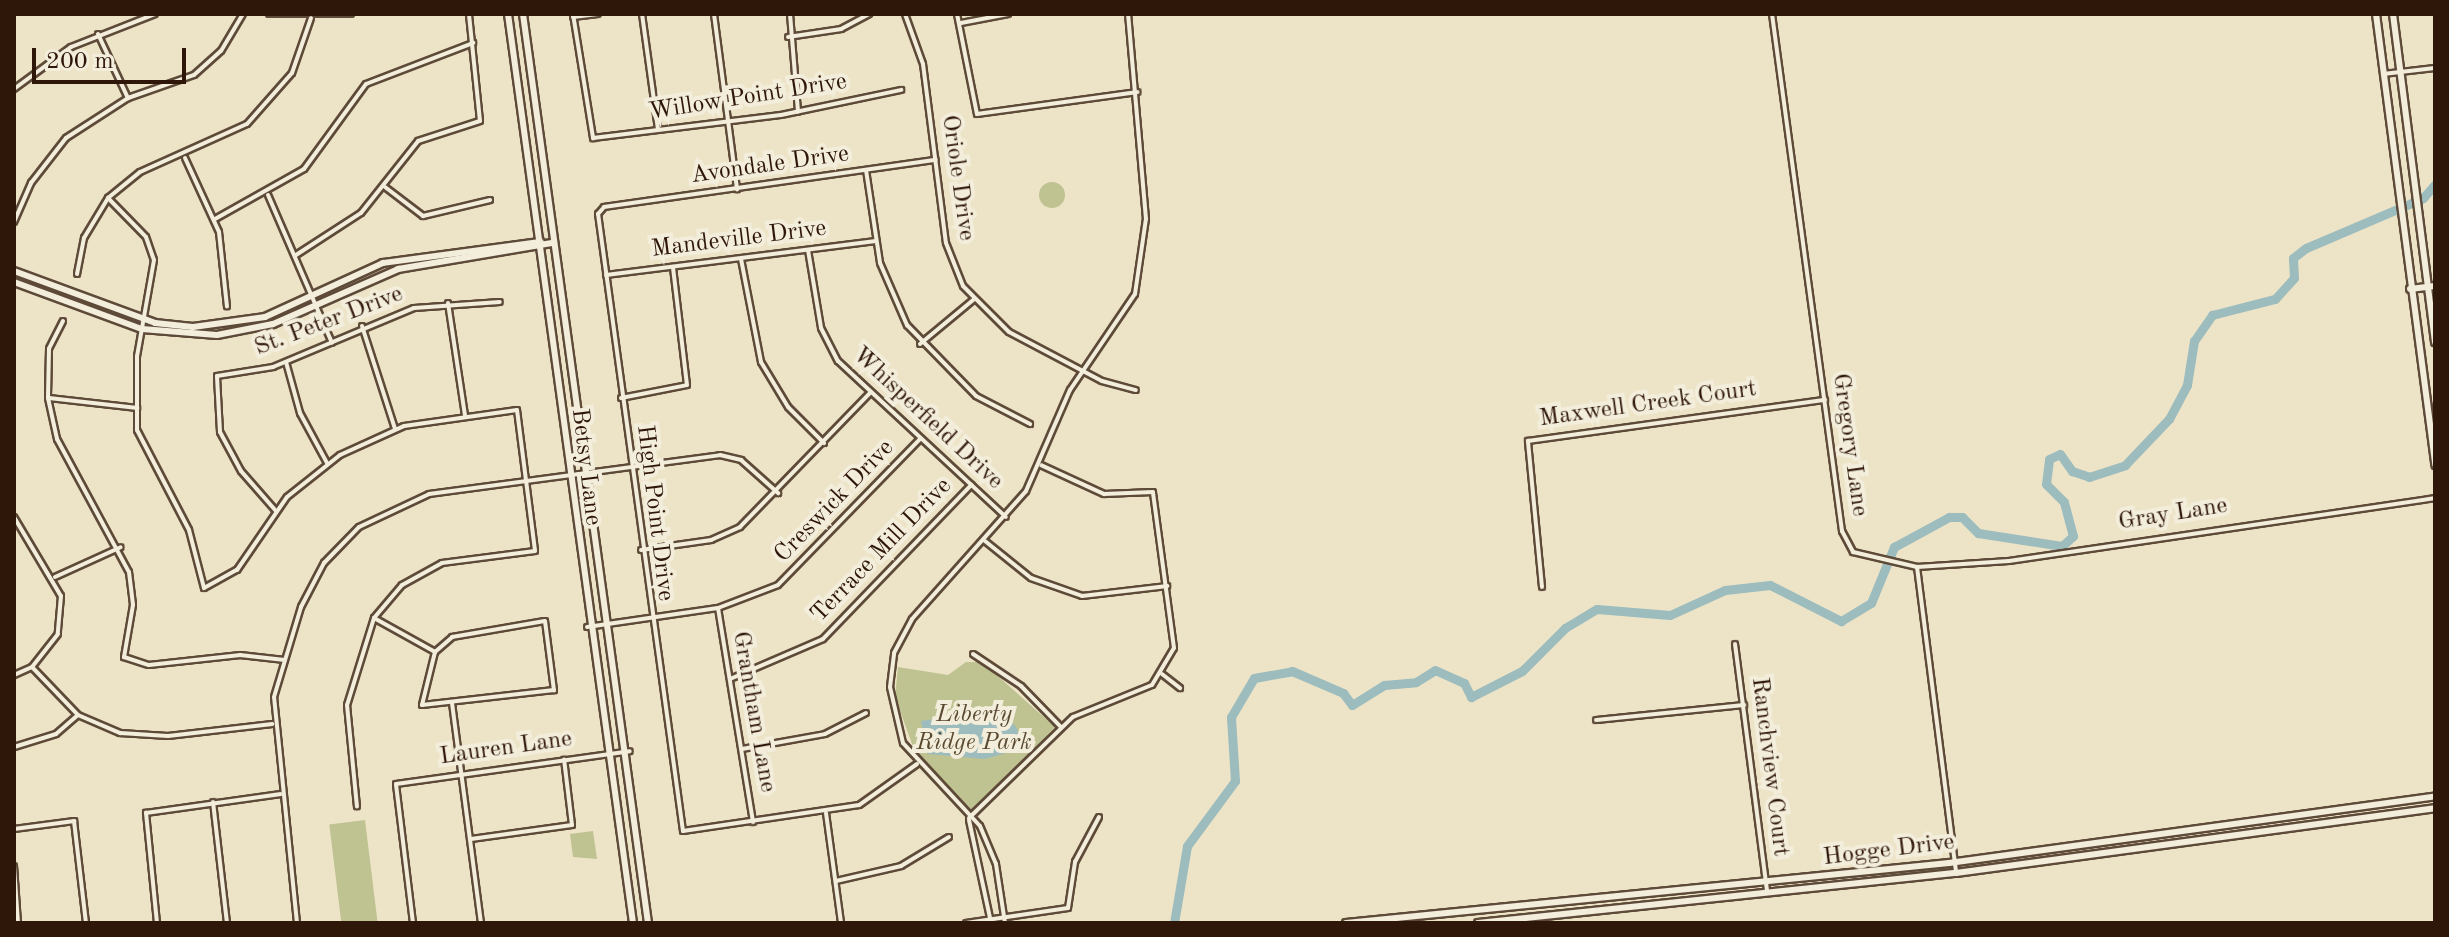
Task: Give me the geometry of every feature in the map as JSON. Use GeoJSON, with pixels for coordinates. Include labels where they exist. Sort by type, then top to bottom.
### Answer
{"type":"FeatureCollection","features":[{"type":"Feature","properties":{"kind":"main road","name":"Betsy Lane"},"geometry":{"type":"LineString","coordinates":[[508,14],[587,627],[615,753],[633,923]]}},
{"type":"Feature","properties":{"kind":"main road","name":"Betsy Lane"},"geometry":{"type":"LineString","coordinates":[[523,14],[602,625],[630,751],[648,923]]}},
{"type":"Feature","properties":{"kind":"main road"},"geometry":{"type":"LineString","coordinates":[[2376,14],[2435,465]]}},
{"type":"Feature","properties":{"kind":"main road"},"geometry":{"type":"LineString","coordinates":[[2393,14],[2413,178],[2431,286],[2435,342]]}},
{"type":"Feature","properties":{"kind":"main road"},"geometry":{"type":"LineString","coordinates":[[14,271],[144,319],[217,325],[265,317],[383,263],[552,243]]}},
{"type":"Feature","properties":{"kind":"main road"},"geometry":{"type":"LineString","coordinates":[[14,282],[142,329],[239,333],[313,308],[398,269],[538,244]]}},
{"type":"Feature","properties":{"kind":"main road"},"geometry":{"type":"LineString","coordinates":[[2410,289],[2431,286]]}},
{"type":"Feature","properties":{"kind":"main road"},"geometry":{"type":"LineString","coordinates":[[551,346],[565,344]]}},
{"type":"Feature","properties":{"kind":"main road","name":"Hogge Drive"},"geometry":{"type":"LineString","coordinates":[[1346,923],[1429,919],[1955,862],[2435,796]]}},
{"type":"Feature","properties":{"kind":"main road","name":"Hogge Drive"},"geometry":{"type":"LineString","coordinates":[[1478,923],[1956,873],[2435,808]]}},
{"type":"Feature","properties":{"kind":"main road"},"geometry":{"type":"LineString","coordinates":[[625,850],[640,848]]}},
{"type":"Feature","properties":{"kind":"main road"},"geometry":{"type":"LineString","coordinates":[[1614,900],[1615,911]]}},
{"type":"Feature","properties":{"kind":"street"},"geometry":{"type":"LineString","coordinates":[[14,89],[98,34],[155,14]]}},
{"type":"Feature","properties":{"kind":"street"},"geometry":{"type":"LineString","coordinates":[[14,222],[31,183],[66,138],[128,98],[194,75],[221,51],[243,14]]}},
{"type":"Feature","properties":{"kind":"street"},"geometry":{"type":"LineString","coordinates":[[269,14],[311,18],[351,14]]}},
{"type":"Feature","properties":{"kind":"street"},"geometry":{"type":"LineString","coordinates":[[296,255],[333,237],[385,187],[418,141],[480,121],[469,14]]}},
{"type":"Feature","properties":{"kind":"street"},"geometry":{"type":"LineString","coordinates":[[573,16],[598,14]]}},
{"type":"Feature","properties":{"kind":"street"},"geometry":{"type":"LineString","coordinates":[[642,14],[658,130]]}},
{"type":"Feature","properties":{"kind":"street"},"geometry":{"type":"LineString","coordinates":[[714,14],[737,189]]}},
{"type":"Feature","properties":{"kind":"street"},"geometry":{"type":"LineString","coordinates":[[790,14],[788,37],[798,112]]}},
{"type":"Feature","properties":{"kind":"street"},"geometry":{"type":"LineString","coordinates":[[788,37],[841,29],[869,14]]}},
{"type":"Feature","properties":{"kind":"street","name":"Oriole Drive"},"geometry":{"type":"LineString","coordinates":[[905,14],[923,64],[950,257],[973,300],[1009,332],[1083,369],[1136,390]]}},
{"type":"Feature","properties":{"kind":"street"},"geometry":{"type":"LineString","coordinates":[[957,14],[977,114],[1137,92]]}},
{"type":"Feature","properties":{"kind":"street"},"geometry":{"type":"LineString","coordinates":[[961,23],[1008,14]]}},
{"type":"Feature","properties":{"kind":"street"},"geometry":{"type":"LineString","coordinates":[[1004,920],[992,847],[917,764],[894,719],[894,653],[912,619],[1006,517],[1041,465],[1083,369],[1120,323],[1143,265],[1137,92],[1128,14]]}},
{"type":"Feature","properties":{"kind":"street","name":"Gregory Lane"},"geometry":{"type":"LineString","coordinates":[[1772,14],[1846,545],[1856,553],[1888,556],[1917,567]]}},
{"type":"Feature","properties":{"kind":"street","name":"Willow Point Drive"},"geometry":{"type":"LineString","coordinates":[[573,16],[588,131],[600,137],[798,112],[901,90]]}},
{"type":"Feature","properties":{"kind":"street"},"geometry":{"type":"LineString","coordinates":[[77,274],[84,238],[108,198],[140,172],[185,158],[247,124],[272,99],[304,53],[311,18]]}},
{"type":"Feature","properties":{"kind":"street"},"geometry":{"type":"LineString","coordinates":[[98,34],[128,98]]}},
{"type":"Feature","properties":{"kind":"street"},"geometry":{"type":"LineString","coordinates":[[215,219],[268,195],[304,169],[366,84],[473,43]]}},
{"type":"Feature","properties":{"kind":"street"},"geometry":{"type":"LineString","coordinates":[[2383,74],[2435,68]]}},
{"type":"Feature","properties":{"kind":"street"},"geometry":{"type":"LineString","coordinates":[[185,158],[215,219],[227,307]]}},
{"type":"Feature","properties":{"kind":"street","name":"Avondale Drive"},"geometry":{"type":"LineString","coordinates":[[609,206],[936,160]]}},
{"type":"Feature","properties":{"kind":"street"},"geometry":{"type":"LineString","coordinates":[[866,170],[876,241],[893,301],[920,344],[976,396],[1030,424]]}},
{"type":"Feature","properties":{"kind":"street"},"geometry":{"type":"LineString","coordinates":[[385,187],[423,216],[490,200]]}},
{"type":"Feature","properties":{"kind":"street"},"geometry":{"type":"LineString","coordinates":[[268,195],[296,255],[308,298],[332,343]]}},
{"type":"Feature","properties":{"kind":"street"},"geometry":{"type":"LineString","coordinates":[[108,198],[146,237],[154,260],[142,329],[137,408],[143,448],[189,530],[204,588],[237,570],[276,511],[327,464],[395,429],[517,410],[535,551],[442,563],[402,585],[374,618],[347,705],[357,807]]}},
{"type":"Feature","properties":{"kind":"street","name":"High Point Drive"},"geometry":{"type":"LineString","coordinates":[[609,206],[598,214],[650,619],[683,831],[753,822]]}},
{"type":"Feature","properties":{"kind":"street","name":"Mandeville Drive"},"geometry":{"type":"LineString","coordinates":[[606,275],[876,241]]}},
{"type":"Feature","properties":{"kind":"street","name":"Whisperfield Drive"},"geometry":{"type":"LineString","coordinates":[[808,250],[821,328],[838,361],[1006,517]]}},
{"type":"Feature","properties":{"kind":"street"},"geometry":{"type":"LineString","coordinates":[[741,259],[761,362],[788,407],[824,443]]}},
{"type":"Feature","properties":{"kind":"street"},"geometry":{"type":"LineString","coordinates":[[621,398],[677,391],[688,383],[673,267]]}},
{"type":"Feature","properties":{"kind":"street"},"geometry":{"type":"LineString","coordinates":[[920,344],[973,300]]}},
{"type":"Feature","properties":{"kind":"street","name":"St. Peter Drive"},"geometry":{"type":"LineString","coordinates":[[276,511],[241,471],[220,432],[217,376],[286,362],[332,343],[362,326],[448,303],[500,302]]}},
{"type":"Feature","properties":{"kind":"street"},"geometry":{"type":"LineString","coordinates":[[448,303],[465,416]]}},
{"type":"Feature","properties":{"kind":"street"},"geometry":{"type":"LineString","coordinates":[[63,321],[49,349],[48,398],[73,474],[121,547],[133,605],[124,657],[149,665],[240,655],[285,660]]}},
{"type":"Feature","properties":{"kind":"street"},"geometry":{"type":"LineString","coordinates":[[362,326],[395,429]]}},
{"type":"Feature","properties":{"kind":"street"},"geometry":{"type":"LineString","coordinates":[[286,362],[300,413],[327,464]]}},
{"type":"Feature","properties":{"kind":"street"},"geometry":{"type":"LineString","coordinates":[[641,550],[722,536],[778,493],[870,393]]}},
{"type":"Feature","properties":{"kind":"street"},"geometry":{"type":"LineString","coordinates":[[48,398],[137,408]]}},
{"type":"Feature","properties":{"kind":"street","name":"Maxwell Creek Court"},"geometry":{"type":"LineString","coordinates":[[1542,587],[1528,441],[1825,400]]}},
{"type":"Feature","properties":{"kind":"street","name":"Creswick Drive"},"geometry":{"type":"LineString","coordinates":[[587,627],[746,601],[803,567],[920,439]]}},
{"type":"Feature","properties":{"kind":"street"},"geometry":{"type":"LineString","coordinates":[[297,923],[272,723],[285,660],[324,563],[359,527],[429,494],[727,455],[778,493]]}},
{"type":"Feature","properties":{"kind":"street"},"geometry":{"type":"LineString","coordinates":[[969,818],[1061,727],[1162,674],[1174,648],[1153,492],[1104,494],[1041,465]]}},
{"type":"Feature","properties":{"kind":"street","name":"Terrace Mill Drive"},"geometry":{"type":"LineString","coordinates":[[730,679],[823,639],[971,485]]}},
{"type":"Feature","properties":{"kind":"street","name":"Gray Lane"},"geometry":{"type":"LineString","coordinates":[[1917,567],[2025,559],[2435,498]]}},
{"type":"Feature","properties":{"kind":"street"},"geometry":{"type":"LineString","coordinates":[[14,517],[55,577],[58,634],[32,667],[14,675]]}},
{"type":"Feature","properties":{"kind":"street"},"geometry":{"type":"LineString","coordinates":[[985,541],[1031,578],[1082,596],[1167,586]]}},
{"type":"Feature","properties":{"kind":"street"},"geometry":{"type":"LineString","coordinates":[[55,577],[121,547]]}},
{"type":"Feature","properties":{"kind":"street"},"geometry":{"type":"LineString","coordinates":[[1917,567],[1956,873]]}},
{"type":"Feature","properties":{"kind":"street","name":"Grantham Lane"},"geometry":{"type":"LineString","coordinates":[[718,608],[753,822]]}},
{"type":"Feature","properties":{"kind":"street"},"geometry":{"type":"LineString","coordinates":[[374,618],[435,652]]}},
{"type":"Feature","properties":{"kind":"street"},"geometry":{"type":"LineString","coordinates":[[545,621],[554,690],[422,705],[435,652],[470,630],[545,621]]}},
{"type":"Feature","properties":{"kind":"street","name":"Ranchview Court"},"geometry":{"type":"LineString","coordinates":[[1735,644],[1767,895]]}},
{"type":"Feature","properties":{"kind":"street"},"geometry":{"type":"LineString","coordinates":[[973,654],[1021,686],[1061,727]]}},
{"type":"Feature","properties":{"kind":"street"},"geometry":{"type":"LineString","coordinates":[[32,667],[78,715],[144,736],[272,723]]}},
{"type":"Feature","properties":{"kind":"street"},"geometry":{"type":"LineString","coordinates":[[1162,674],[1180,688]]}},
{"type":"Feature","properties":{"kind":"street"},"geometry":{"type":"LineString","coordinates":[[452,703],[481,923]]}},
{"type":"Feature","properties":{"kind":"street"},"geometry":{"type":"LineString","coordinates":[[1596,720],[1744,705]]}},
{"type":"Feature","properties":{"kind":"street"},"geometry":{"type":"LineString","coordinates":[[742,749],[825,734],[866,713]]}},
{"type":"Feature","properties":{"kind":"street"},"geometry":{"type":"LineString","coordinates":[[14,747],[56,734],[78,715]]}},
{"type":"Feature","properties":{"kind":"street","name":"Lauren Lane"},"geometry":{"type":"LineString","coordinates":[[413,923],[395,791],[400,781],[630,751]]}},
{"type":"Feature","properties":{"kind":"street"},"geometry":{"type":"LineString","coordinates":[[471,839],[572,825],[564,759]]}},
{"type":"Feature","properties":{"kind":"street"},"geometry":{"type":"LineString","coordinates":[[753,822],[826,813],[870,799],[917,764]]}},
{"type":"Feature","properties":{"kind":"street"},"geometry":{"type":"LineString","coordinates":[[157,923],[146,813],[281,794]]}},
{"type":"Feature","properties":{"kind":"street"},"geometry":{"type":"LineString","coordinates":[[213,802],[227,923]]}},
{"type":"Feature","properties":{"kind":"street"},"geometry":{"type":"LineString","coordinates":[[826,813],[841,923]]}},
{"type":"Feature","properties":{"kind":"street"},"geometry":{"type":"LineString","coordinates":[[966,923],[1004,920],[1068,908],[1075,862],[1099,817]]}},
{"type":"Feature","properties":{"kind":"street"},"geometry":{"type":"LineString","coordinates":[[969,818],[990,921]]}},
{"type":"Feature","properties":{"kind":"street"},"geometry":{"type":"LineString","coordinates":[[14,829],[74,821],[86,923]]}},
{"type":"Feature","properties":{"kind":"street"},"geometry":{"type":"LineString","coordinates":[[836,881],[901,866],[949,837]]}},
{"type":"Feature","properties":{"kind":"street"},"geometry":{"type":"LineString","coordinates":[[14,866],[18,923]]}},
{"type":"Feature","properties":{"kind":"green space"},"geometry":{"type":"Polygon","coordinates":[[[1052,182],[1061,186],[1065,195],[1061,204],[1052,208],[1043,204],[1039,195],[1043,186],[1052,182]]]}},
{"type":"Feature","properties":{"kind":"green space","name":"Liberty Ridge Park"},"geometry":{"type":"Polygon","coordinates":[[[966,662],[982,662],[1055,727],[972,811],[915,752],[895,697],[898,667],[948,675],[966,662]]]}},
{"type":"Feature","properties":{"kind":"green space"},"geometry":{"type":"Polygon","coordinates":[[[365,820],[378,923],[341,923],[329,824],[365,820]]]}},
{"type":"Feature","properties":{"kind":"green space"},"geometry":{"type":"Polygon","coordinates":[[[593,831],[597,859],[573,857],[570,834],[593,831]]]}},
{"type":"Feature","properties":{"kind":"water"},"geometry":{"type":"Polygon","coordinates":[[[1000,709],[1017,728],[1020,749],[985,759],[928,754],[921,721],[1000,709]]]}},
{"type":"Feature","properties":{"kind":"waterway"},"geometry":{"type":"LineString","coordinates":[[1174,923],[1187,846],[1235,781],[1231,717],[1254,678],[1292,671],[1343,693],[1352,705],[1384,685],[1416,682],[1435,670],[1464,683],[1471,697],[1522,671],[1565,628],[1597,609],[1670,615],[1725,590],[1770,585],[1841,621],[1871,603],[1894,547],[1949,517],[1962,517],[1978,533],[2062,546],[2073,536],[2064,502],[2046,484],[2049,459],[2060,454],[2072,471],[2089,477],[2125,465],[2169,419],[2187,385],[2194,341],[2212,315],[2275,299],[2294,278],[2293,258],[2306,248],[2423,198],[2435,184]]}}]}
